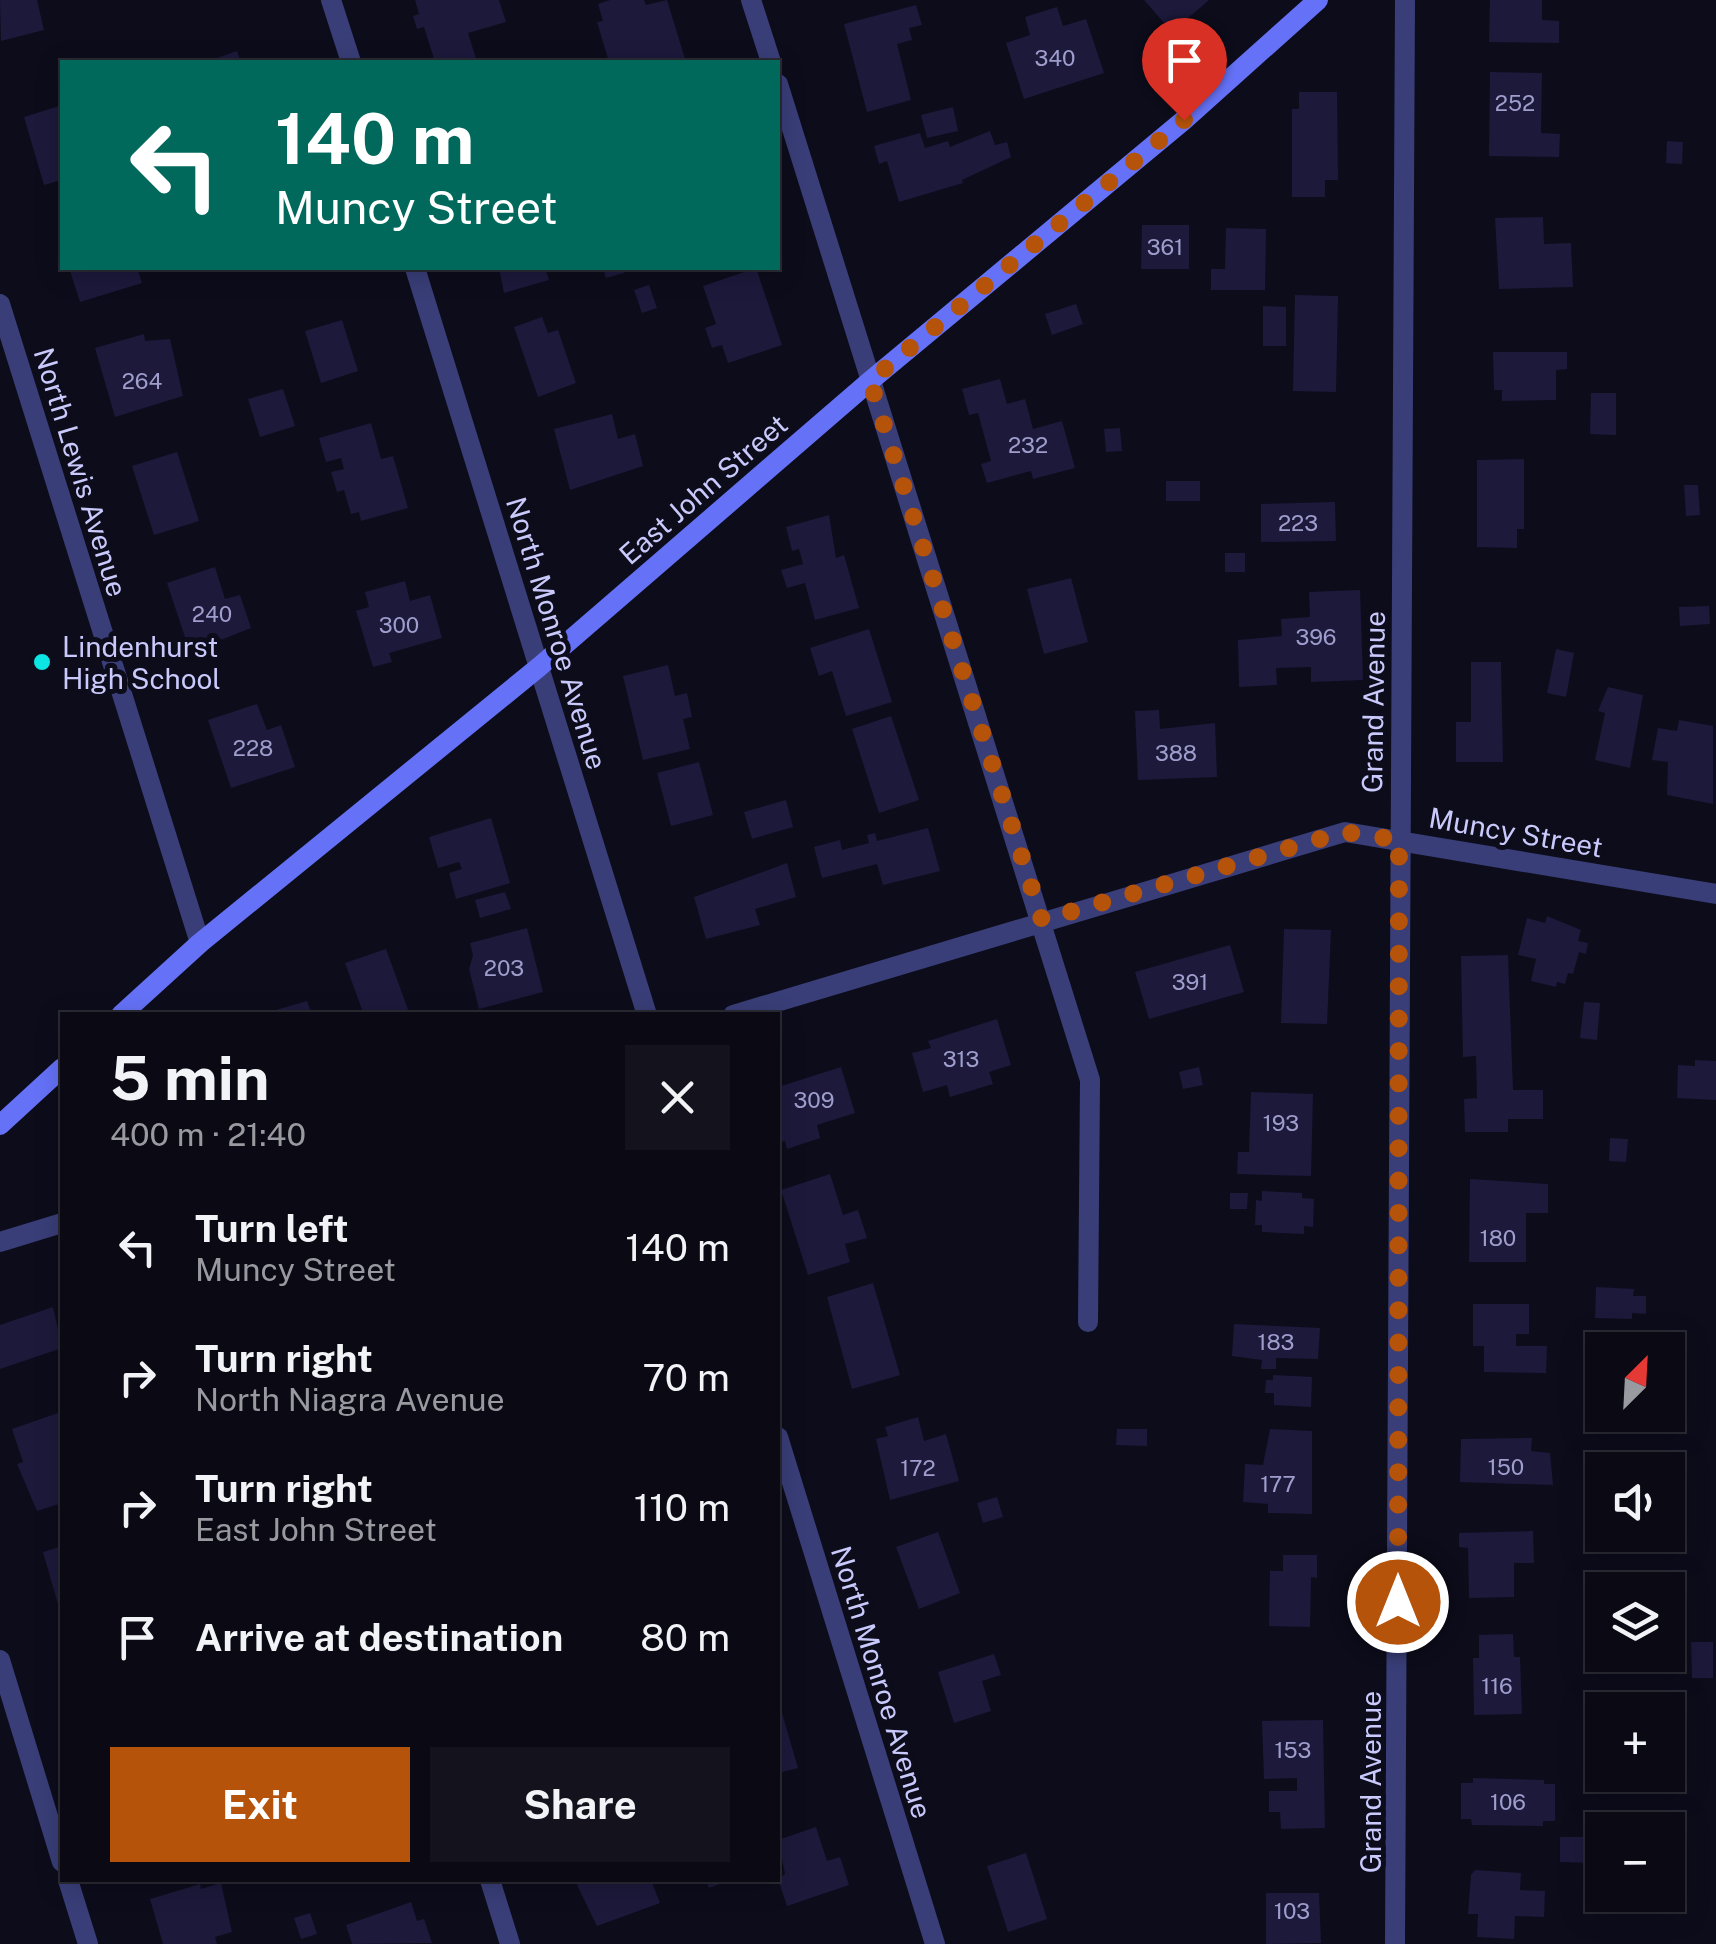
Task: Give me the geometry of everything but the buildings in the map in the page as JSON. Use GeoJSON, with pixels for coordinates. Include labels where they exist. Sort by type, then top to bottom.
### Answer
{"type":"FeatureCollection","features":[{"type":"Feature","properties":{"kind":"street"},"geometry":{"type":"LineString","coordinates":[[332,0],[350,60]]}},
{"type":"Feature","properties":{"kind":"street"},"geometry":{"type":"LineString","coordinates":[[752,0],[770,60]]}},
{"type":"Feature","properties":{"kind":"street","name":"East John Street"},"geometry":{"type":"LineString","coordinates":[[124,1012],[200,943],[539,667],[870,381],[1184,120],[1318,0]]}},
{"type":"Feature","properties":{"kind":"street","name":"Grand Avenue"},"geometry":{"type":"LineString","coordinates":[[1396,1944],[1405,0]]}},
{"type":"Feature","properties":{"kind":"street"},"geometry":{"type":"LineString","coordinates":[[780,90],[1090,1080],[1088,1322]]}},
{"type":"Feature","properties":{"kind":"street","name":"North Monroe Avenue"},"geometry":{"type":"LineString","coordinates":[[416,270],[646,1012]]}},
{"type":"Feature","properties":{"kind":"street","name":"North Lewis Avenue"},"geometry":{"type":"LineString","coordinates":[[0,304],[200,943]]}},
{"type":"Feature","properties":{"kind":"street","name":"Muncy Street"},"geometry":{"type":"LineString","coordinates":[[744,1012],[1344,832],[1716,894]]}},
{"type":"Feature","properties":{"kind":"street"},"geometry":{"type":"LineString","coordinates":[[0,1124],[60,1070]]}},
{"type":"Feature","properties":{"kind":"street"},"geometry":{"type":"LineString","coordinates":[[0,1242],[60,1224]]}},
{"type":"Feature","properties":{"kind":"street","name":"North Monroe Avenue"},"geometry":{"type":"LineString","coordinates":[[780,1442],[935,1944]]}},
{"type":"Feature","properties":{"kind":"street"},"geometry":{"type":"LineString","coordinates":[[0,1660],[60,1855]]}},
{"type":"Feature","properties":{"kind":"street"},"geometry":{"type":"LineString","coordinates":[[69,1882],[88,1944]]}},
{"type":"Feature","properties":{"kind":"street"},"geometry":{"type":"LineString","coordinates":[[491,1882],[510,1944]]}},
{"type":"Feature","properties":{"kind":"place","name":"Lindenhurst High School"},"geometry":{"type":"Point","coordinates":[42,662]}},
{"type":"Feature","properties":{"kind":"route"},"geometry":{"type":"LineString","coordinates":[[1184,120],[870,381],[1042,920],[1344,832],[1399,840],[1398,1602]]}}]}
